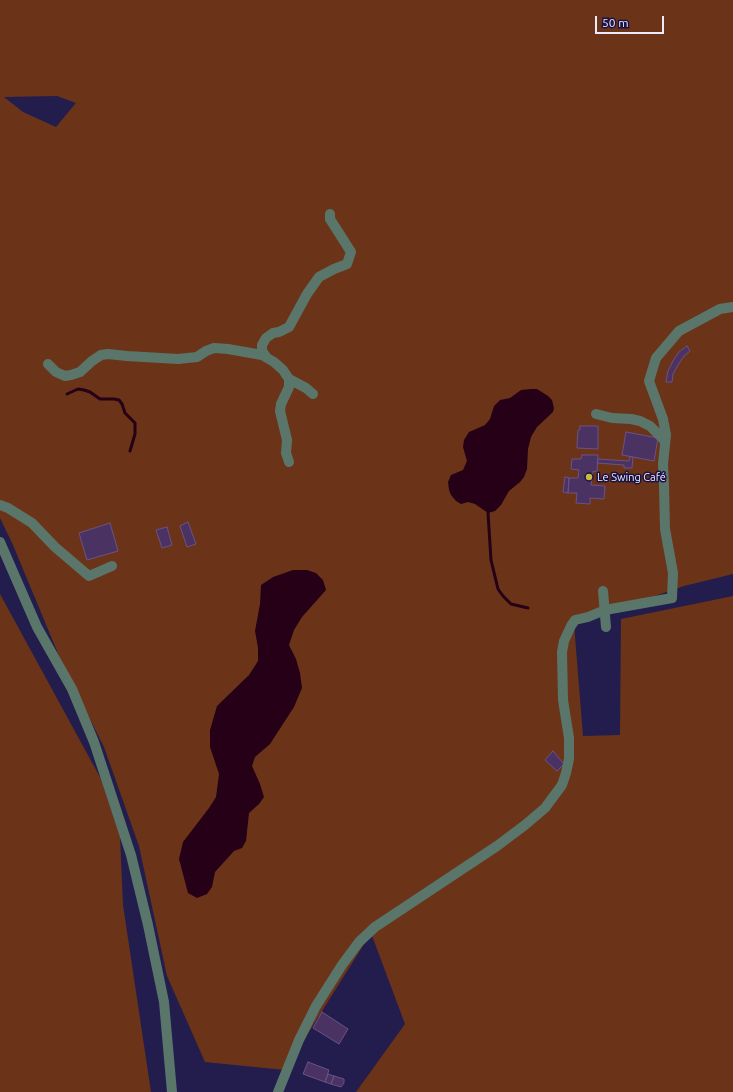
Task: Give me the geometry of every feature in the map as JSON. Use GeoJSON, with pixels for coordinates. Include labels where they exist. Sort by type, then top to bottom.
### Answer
{"type":"FeatureCollection","features":[{"type":"Feature","properties":{"kind":"street"},"geometry":{"type":"LineString","coordinates":[[267,358],[262,351],[262,345],[266,338],[273,333],[280,332],[289,327],[307,294],[319,277],[347,264],[351,252],[330,218],[330,214]]}},
{"type":"Feature","properties":{"kind":"street"},"geometry":{"type":"LineString","coordinates":[[278,1092],[299,1040],[316,1006],[342,965],[359,942],[375,927],[526,825],[545,808],[562,785],[569,759],[569,738],[563,700],[562,652],[567,633],[575,620],[588,617],[605,610],[672,598],[673,573],[665,529],[663,464],[666,435],[663,419],[649,381],[656,358],[679,331],[720,309],[733,307]]}},
{"type":"Feature","properties":{"kind":"street"},"geometry":{"type":"LineString","coordinates":[[48,364],[56,372],[66,376],[80,372],[92,360],[100,355],[108,354],[178,359],[197,357],[214,348],[262,355],[274,362],[283,370],[289,379],[290,387],[281,404],[280,411],[288,440],[286,453],[289,462]]}},
{"type":"Feature","properties":{"kind":"street"},"geometry":{"type":"LineString","coordinates":[[289,379],[306,388],[313,394]]}},
{"type":"Feature","properties":{"kind":"street"},"geometry":{"type":"LineString","coordinates":[[596,414],[612,418],[640,421],[650,426],[665,441]]}},
{"type":"Feature","properties":{"kind":"street"},"geometry":{"type":"LineString","coordinates":[[0,505],[8,508],[32,524],[55,547],[89,576],[112,566]]}},
{"type":"Feature","properties":{"kind":"street"},"geometry":{"type":"LineString","coordinates":[[0,542],[37,627],[72,689],[94,742],[131,856],[148,925],[164,1002],[172,1092]]}},
{"type":"Feature","properties":{"kind":"street"},"geometry":{"type":"LineString","coordinates":[[603,591],[606,627]]}},
{"type":"Feature","properties":{"kind":"shaded area"},"geometry":{"type":"Polygon","coordinates":[[[0,0],[733,0],[733,574],[684,586],[574,624],[583,736],[620,735],[621,619],[733,596],[733,1092],[356,1092],[405,1024],[371,933],[285,1070],[205,1062],[167,976],[139,846],[104,747],[62,663],[13,545],[0,518],[0,0]],[[57,96],[4,97],[23,112],[56,127],[76,103],[57,96]]]}},
{"type":"Feature","properties":{"kind":"shaded area"},"geometry":{"type":"Polygon","coordinates":[[[537,389],[548,396],[552,400],[554,408],[553,412],[537,427],[531,437],[528,449],[527,469],[524,477],[509,491],[501,505],[495,511],[488,513],[475,504],[468,502],[461,504],[456,501],[451,495],[448,482],[451,475],[463,470],[467,461],[463,447],[464,440],[469,432],[485,425],[490,419],[494,406],[500,400],[510,398],[521,390],[537,389]]]}},
{"type":"Feature","properties":{"kind":"shaded area"},"geometry":{"type":"Polygon","coordinates":[[[293,570],[307,570],[316,573],[323,580],[326,590],[302,617],[294,630],[289,645],[296,659],[302,688],[294,707],[270,744],[255,757],[252,766],[264,797],[249,813],[246,841],[242,848],[234,851],[215,872],[212,887],[207,894],[197,898],[188,893],[179,859],[183,842],[216,797],[219,774],[210,747],[210,730],[217,706],[249,675],[258,661],[258,648],[255,631],[260,604],[261,585],[273,577],[293,570]]]}},
{"type":"Feature","properties":{"kind":"shaded area"},"geometry":{"type":"Polygon","coordinates":[[[0,594],[101,779],[120,837],[123,905],[151,1092],[0,1092],[0,594]]]}},
{"type":"Feature","properties":{"kind":"building"},"geometry":{"type":"Polygon","coordinates":[[[687,346],[690,351],[684,356],[678,365],[673,374],[672,382],[666,382],[668,371],[673,361],[679,352],[687,346]]]}},
{"type":"Feature","properties":{"kind":"building"},"geometry":{"type":"Polygon","coordinates":[[[580,426],[598,426],[598,449],[577,448],[578,430],[580,430],[580,426]]]}},
{"type":"Feature","properties":{"kind":"building"},"geometry":{"type":"Polygon","coordinates":[[[626,432],[658,438],[654,461],[622,455],[626,432]]]}},
{"type":"Feature","properties":{"kind":"building"},"geometry":{"type":"Polygon","coordinates":[[[582,455],[598,455],[597,472],[593,471],[591,485],[605,486],[604,499],[590,498],[590,504],[576,503],[577,493],[568,493],[569,478],[578,478],[579,470],[571,469],[572,459],[581,459],[582,455]]]}},
{"type":"Feature","properties":{"kind":"building"},"geometry":{"type":"Polygon","coordinates":[[[630,457],[633,457],[632,468],[624,468],[624,465],[597,463],[598,459],[629,461],[630,457]]]}},
{"type":"Feature","properties":{"kind":"building"},"geometry":{"type":"Polygon","coordinates":[[[565,477],[569,478],[568,493],[563,492],[565,477]]]}},
{"type":"Feature","properties":{"kind":"building"},"geometry":{"type":"Polygon","coordinates":[[[188,522],[196,544],[187,547],[180,526],[188,522]]]}},
{"type":"Feature","properties":{"kind":"building"},"geometry":{"type":"Polygon","coordinates":[[[110,523],[118,551],[87,560],[79,533],[110,523]]]}},
{"type":"Feature","properties":{"kind":"building"},"geometry":{"type":"Polygon","coordinates":[[[167,527],[172,545],[162,548],[156,530],[167,527]]]}},
{"type":"Feature","properties":{"kind":"building"},"geometry":{"type":"Polygon","coordinates":[[[553,751],[564,764],[557,771],[545,760],[553,751]]]}},
{"type":"Feature","properties":{"kind":"building"},"geometry":{"type":"Polygon","coordinates":[[[322,1012],[348,1029],[339,1044],[313,1028],[322,1012]]]}},
{"type":"Feature","properties":{"kind":"building"},"geometry":{"type":"Polygon","coordinates":[[[308,1062],[329,1070],[325,1082],[303,1074],[308,1062]]]}},
{"type":"Feature","properties":{"kind":"building"},"geometry":{"type":"Polygon","coordinates":[[[328,1074],[334,1076],[331,1084],[325,1082],[328,1074]]]}},
{"type":"Feature","properties":{"kind":"building"},"geometry":{"type":"Polygon","coordinates":[[[334,1076],[344,1079],[344,1083],[341,1087],[331,1084],[334,1076]]]}},
{"type":"Feature","properties":{"kind":"waterway"},"geometry":{"type":"LineString","coordinates":[[67,394],[78,389],[90,392],[100,399],[119,400],[125,413],[135,423],[135,434],[130,451]]}},
{"type":"Feature","properties":{"kind":"waterway"},"geometry":{"type":"LineString","coordinates":[[488,513],[491,560],[498,589],[511,604],[528,608]]}},
{"type":"Feature","properties":{"kind":"place","name":"Le Swing Café"},"geometry":{"type":"Point","coordinates":[589,477]}}]}
